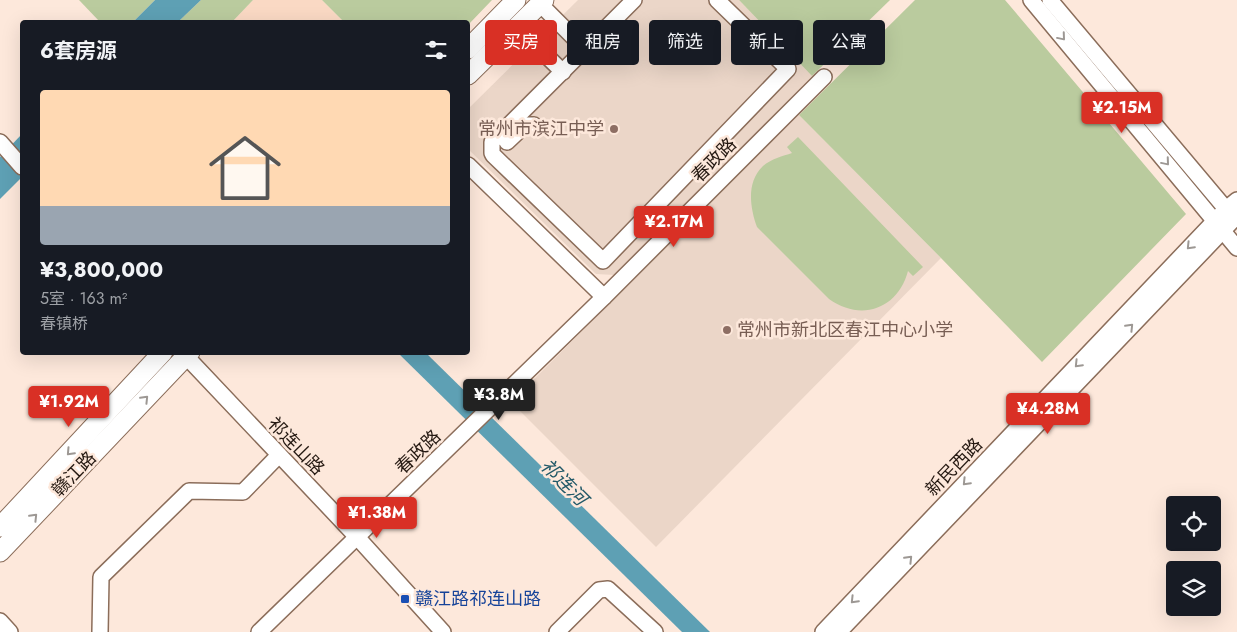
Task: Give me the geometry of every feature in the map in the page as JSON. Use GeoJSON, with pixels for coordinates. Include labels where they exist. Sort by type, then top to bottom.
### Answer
{"type":"FeatureCollection","features":[{"type":"Feature","properties":{"kind":"main road"},"geometry":{"type":"LineString","coordinates":[[470,47],[516,0]]}},
{"type":"Feature","properties":{"kind":"main road"},"geometry":{"type":"LineString","coordinates":[[524,20],[542,2]]}},
{"type":"Feature","properties":{"kind":"main road"},"geometry":{"type":"LineString","coordinates":[[470,73],[485,58]]}},
{"type":"Feature","properties":{"kind":"main road","name":"赣江路"},"geometry":{"type":"LineString","coordinates":[[0,526],[160,355]]}},
{"type":"Feature","properties":{"kind":"main road","name":"赣江路"},"geometry":{"type":"LineString","coordinates":[[0,552],[187,355]]}},
{"type":"Feature","properties":{"kind":"street"},"geometry":{"type":"LineString","coordinates":[[614,20],[634,0]]}},
{"type":"Feature","properties":{"kind":"street"},"geometry":{"type":"LineString","coordinates":[[570,65],[492,142],[492,153],[603,261],[788,69],[717,0]]}},
{"type":"Feature","properties":{"kind":"street"},"geometry":{"type":"LineString","coordinates":[[1031,0],[1237,248]]}},
{"type":"Feature","properties":{"kind":"street"},"geometry":{"type":"LineString","coordinates":[[1050,0],[1234,213]]}},
{"type":"Feature","properties":{"kind":"street"},"geometry":{"type":"LineString","coordinates":[[542,2],[567,29]]}},
{"type":"Feature","properties":{"kind":"street"},"geometry":{"type":"LineString","coordinates":[[556,65],[563,72]]}},
{"type":"Feature","properties":{"kind":"street","name":"春政路"},"geometry":{"type":"LineString","coordinates":[[259,632],[604,297],[824,77]]}},
{"type":"Feature","properties":{"kind":"street"},"geometry":{"type":"LineString","coordinates":[[494,155],[525,125],[534,125]]}},
{"type":"Feature","properties":{"kind":"street"},"geometry":{"type":"LineString","coordinates":[[4,146],[20,165]]}},
{"type":"Feature","properties":{"kind":"street"},"geometry":{"type":"LineString","coordinates":[[470,167],[604,297]]}},
{"type":"Feature","properties":{"kind":"street","name":"新民西路"},"geometry":{"type":"LineString","coordinates":[[823,632],[1219,226],[1234,213]]}},
{"type":"Feature","properties":{"kind":"street","name":"新民西路"},"geometry":{"type":"LineString","coordinates":[[839,632],[1219,226]]}},
{"type":"Feature","properties":{"kind":"street","name":"祁连山路"},"geometry":{"type":"LineString","coordinates":[[189,355],[279,455],[360,533],[443,632]]}},
{"type":"Feature","properties":{"kind":"street","name":"祁连山路"},"geometry":{"type":"LineString","coordinates":[[189,355],[455,632]]}},
{"type":"Feature","properties":{"kind":"street"},"geometry":{"type":"LineString","coordinates":[[100,632],[102,577],[189,491],[243,492],[279,455]]}},
{"type":"Feature","properties":{"kind":"street"},"geometry":{"type":"LineString","coordinates":[[557,632],[599,590],[608,589],[655,632]]}},
{"type":"Feature","properties":{"kind":"street"},"geometry":{"type":"LineString","coordinates":[[0,621],[10,632]]}},
{"type":"Feature","properties":{"kind":"shaded area"},"geometry":{"type":"Polygon","coordinates":[[[253,0],[322,0],[342,20],[234,20],[253,0]]]}},
{"type":"Feature","properties":{"kind":"shaded area","name":"常州市滨江中学"},"geometry":{"type":"Polygon","coordinates":[[[578,0],[739,0],[758,20],[731,20],[731,65],[801,65],[812,76],[614,275],[596,274],[470,151],[470,107],[512,65],[557,65],[557,21],[578,0]]]}},
{"type":"Feature","properties":{"kind":"shaded area","name":"常州市新北区春江中心小学"},"geometry":{"type":"Polygon","coordinates":[[[799,115],[941,258],[656,547],[511,402],[799,115]]]}},
{"type":"Feature","properties":{"kind":"green space"},"geometry":{"type":"Polygon","coordinates":[[[79,0],[155,0],[135,20],[98,20],[79,0]]]}},
{"type":"Feature","properties":{"kind":"green space"},"geometry":{"type":"Polygon","coordinates":[[[201,0],[253,0],[234,20],[180,20],[201,0]]]}},
{"type":"Feature","properties":{"kind":"green space"},"geometry":{"type":"Polygon","coordinates":[[[322,0],[492,0],[470,23],[470,20],[342,20],[322,0]]]}},
{"type":"Feature","properties":{"kind":"green space"},"geometry":{"type":"Polygon","coordinates":[[[739,0],[890,0],[869,20],[813,20],[813,65],[823,65],[812,76],[801,65],[803,65],[803,20],[758,20],[739,0]]]}},
{"type":"Feature","properties":{"kind":"green space"},"geometry":{"type":"Polygon","coordinates":[[[915,0],[1005,0],[1186,214],[1042,362],[799,115],[849,65],[885,65],[885,30],[915,0]]]}},
{"type":"Feature","properties":{"kind":"green space"},"geometry":{"type":"Polygon","coordinates":[[[798,137],[923,267],[913,276],[908,271],[896,295],[887,303],[877,308],[853,310],[829,299],[757,227],[751,204],[754,180],[763,166],[777,158],[792,153],[787,147],[798,137]]]}},
{"type":"Feature","properties":{"kind":"water"},"geometry":{"type":"Polygon","coordinates":[[[155,0],[201,0],[180,20],[135,20],[155,0]]]}},
{"type":"Feature","properties":{"kind":"water"},"geometry":{"type":"Polygon","coordinates":[[[20,136],[20,179],[0,199],[0,157],[20,136]]]}},
{"type":"Feature","properties":{"kind":"water"},"geometry":{"type":"Polygon","coordinates":[[[400,355],[428,355],[710,632],[682,632],[400,355]]]}},
{"type":"Feature","properties":{"kind":"place","name":"常州市滨江中学"},"geometry":{"type":"Point","coordinates":[614,129]}},
{"type":"Feature","properties":{"kind":"place","name":"常州市新北区春江中心小学"},"geometry":{"type":"Point","coordinates":[727,330]}},
{"type":"Feature","properties":{"kind":"place","name":"赣江路祁连山路"},"geometry":{"type":"Point","coordinates":[405,599]}},
{"type":"Feature","properties":{"kind":"water label","name":"祁连河"},"geometry":{"type":"Point","coordinates":[564,482]}}]}
